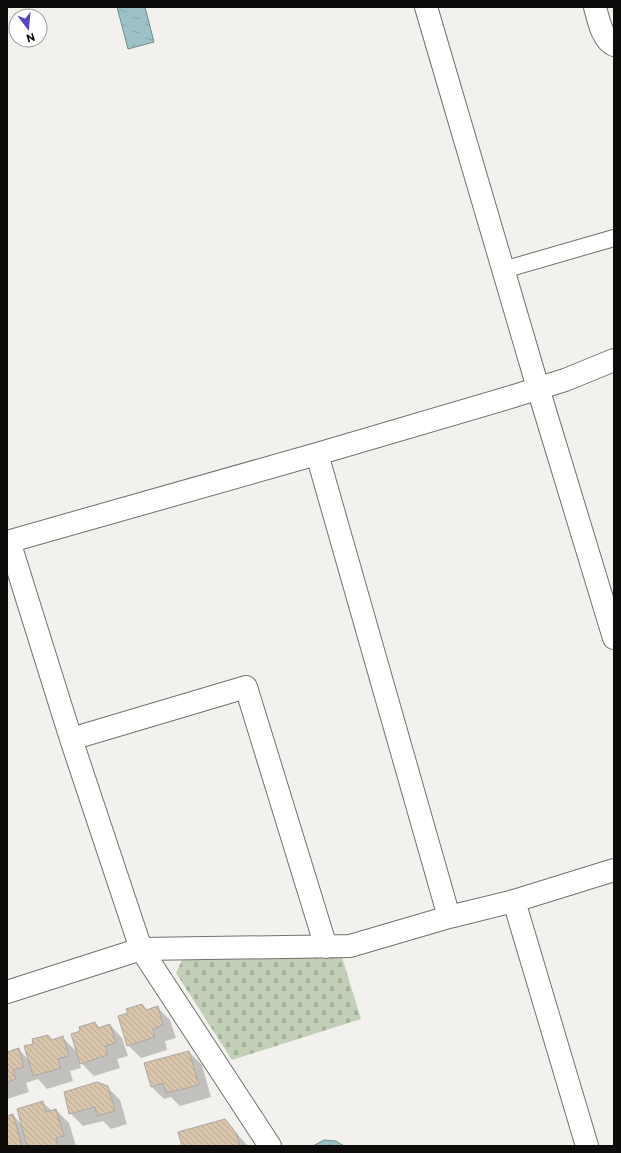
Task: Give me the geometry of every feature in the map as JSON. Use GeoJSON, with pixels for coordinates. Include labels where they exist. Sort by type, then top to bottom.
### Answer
{"type":"FeatureCollection","features":[{"type":"Feature","properties":{"kind":"street"},"geometry":{"type":"LineString","coordinates":[[426,7],[538,388],[614,638]]}},
{"type":"Feature","properties":{"kind":"street"},"geometry":{"type":"LineString","coordinates":[[595,7],[601,29],[610,44],[614,45]]}},
{"type":"Feature","properties":{"kind":"street"},"geometry":{"type":"LineString","coordinates":[[270,1146],[141,949],[71,739],[8,541],[317,454],[565,380],[614,360]]}},
{"type":"Feature","properties":{"kind":"street"},"geometry":{"type":"LineString","coordinates":[[317,454],[449,917]]}},
{"type":"Feature","properties":{"kind":"street"},"geometry":{"type":"LineString","coordinates":[[71,739],[246,687],[326,947]]}},
{"type":"Feature","properties":{"kind":"street"},"geometry":{"type":"LineString","coordinates":[[7,992],[141,949],[350,946],[449,917],[514,901],[614,870]]}},
{"type":"Feature","properties":{"kind":"street"},"geometry":{"type":"LineString","coordinates":[[514,901],[587,1146]]}},
{"type":"Feature","properties":{"kind":"lane"},"geometry":{"type":"LineString","coordinates":[[504,270],[614,238]]}},
{"type":"Feature","properties":{"kind":"green space"},"geometry":{"type":"Polygon","coordinates":[[[341,954],[361,1019],[232,1060],[176,973],[184,956],[341,954]]]}},
{"type":"Feature","properties":{"kind":"water"},"geometry":{"type":"Polygon","coordinates":[[[117,7],[145,7],[154,42],[128,49],[117,7]]]}},
{"type":"Feature","properties":{"kind":"water"},"geometry":{"type":"Polygon","coordinates":[[[324,1140],[336,1141],[344,1146],[313,1146],[324,1140]]]}},
{"type":"Feature","properties":{"kind":"building"},"geometry":{"type":"Polygon","coordinates":[[[142,1004],[146,1010],[158,1006],[163,1025],[153,1029],[155,1037],[127,1046],[118,1016],[128,1013],[126,1009],[142,1004]]]}},
{"type":"Feature","properties":{"kind":"building"},"geometry":{"type":"Polygon","coordinates":[[[95,1022],[98,1028],[110,1024],[116,1043],[105,1046],[108,1055],[80,1064],[71,1034],[80,1031],[79,1027],[95,1022]]]}},
{"type":"Feature","properties":{"kind":"building"},"geometry":{"type":"Polygon","coordinates":[[[48,1035],[52,1040],[63,1036],[69,1056],[58,1059],[61,1068],[33,1076],[24,1046],[33,1044],[32,1039],[48,1035]]]}},
{"type":"Feature","properties":{"kind":"building"},"geometry":{"type":"Polygon","coordinates":[[[19,1048],[24,1067],[13,1070],[16,1079],[7,1082],[7,1052],[19,1048]]]}},
{"type":"Feature","properties":{"kind":"building"},"geometry":{"type":"Polygon","coordinates":[[[189,1051],[199,1085],[166,1093],[163,1083],[151,1087],[144,1063],[189,1051]]]}},
{"type":"Feature","properties":{"kind":"building"},"geometry":{"type":"Polygon","coordinates":[[[97,1082],[108,1086],[115,1111],[97,1116],[95,1107],[69,1114],[64,1092],[97,1082]]]}},
{"type":"Feature","properties":{"kind":"building"},"geometry":{"type":"Polygon","coordinates":[[[43,1101],[46,1112],[56,1109],[64,1136],[56,1138],[58,1146],[27,1146],[17,1109],[43,1101]]]}},
{"type":"Feature","properties":{"kind":"building"},"geometry":{"type":"Polygon","coordinates":[[[13,1114],[22,1146],[7,1146],[7,1116],[13,1114]]]}},
{"type":"Feature","properties":{"kind":"building"},"geometry":{"type":"Polygon","coordinates":[[[225,1119],[237,1134],[240,1146],[182,1146],[178,1132],[225,1119]]]}}]}
